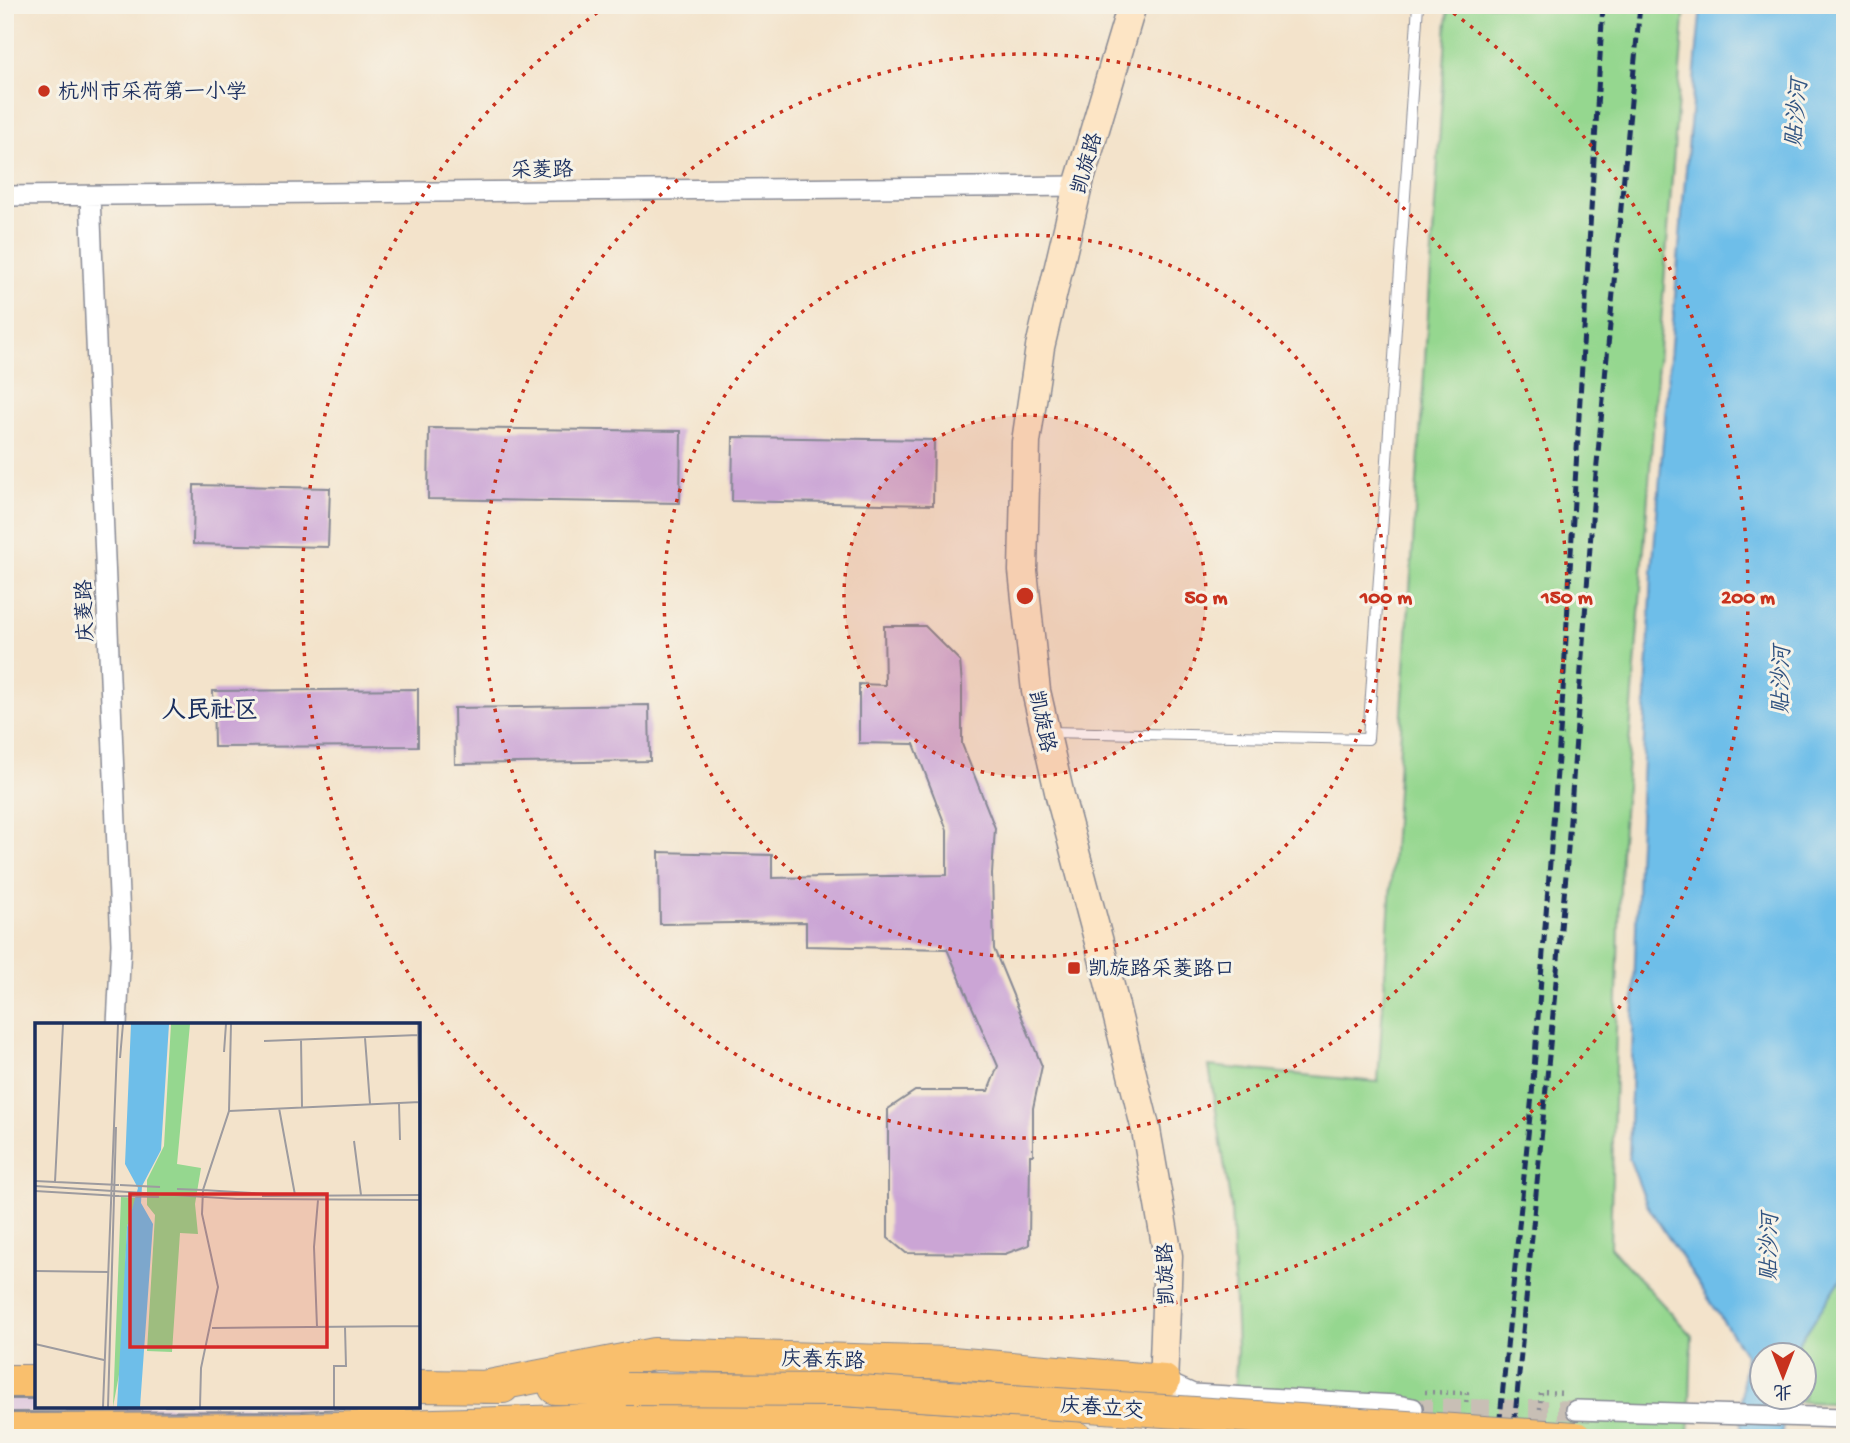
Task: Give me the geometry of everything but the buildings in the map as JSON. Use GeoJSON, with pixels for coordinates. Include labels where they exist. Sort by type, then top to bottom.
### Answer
{"type":"FeatureCollection","features":[{"type":"Feature","properties":{"kind":"main road","name":"凯旋路"},"geometry":{"type":"LineString","coordinates":[[1132,5],[1079,186],[1040,347],[1026,442],[1023,571],[1036,691],[1060,796],[1146,1130],[1168,1256],[1161,1438]]}},
{"type":"Feature","properties":{"kind":"main road","name":"庆春东路"},"geometry":{"type":"LineString","coordinates":[[484,1387],[654,1354],[952,1363],[1164,1381]]}},
{"type":"Feature","properties":{"kind":"main road"},"geometry":{"type":"LineString","coordinates":[[5,1381],[35,1381]]}},
{"type":"Feature","properties":{"kind":"main road","name":"庆春东路"},"geometry":{"type":"LineString","coordinates":[[420,1386],[484,1387],[629,1404]]}},
{"type":"Feature","properties":{"kind":"main road","name":"庆春立交"},"geometry":{"type":"LineString","coordinates":[[629,1404],[843,1390],[1576,1424]]}},
{"type":"Feature","properties":{"kind":"main road"},"geometry":{"type":"LineString","coordinates":[[5,1430],[302,1434],[447,1425],[629,1404]]}},
{"type":"Feature","properties":{"kind":"main road","name":"庆春立交"},"geometry":{"type":"LineString","coordinates":[[629,1404],[843,1423],[1077,1438]]}},
{"type":"Feature","properties":{"kind":"main road"},"geometry":{"type":"LineString","coordinates":[[447,1425],[555,1438]]}},
{"type":"Feature","properties":{"kind":"street","name":"采菱路"},"geometry":{"type":"LineString","coordinates":[[5,196],[1079,186]]}},
{"type":"Feature","properties":{"kind":"street","name":"庆菱路"},"geometry":{"type":"LineString","coordinates":[[90,196],[121,944],[117,1023]]}},
{"type":"Feature","properties":{"kind":"street"},"geometry":{"type":"LineString","coordinates":[[1164,1381],[1193,1394],[1413,1408]]}},
{"type":"Feature","properties":{"kind":"street"},"geometry":{"type":"LineString","coordinates":[[1576,1424],[1845,1418]]}},
{"type":"Feature","properties":{"kind":"lane"},"geometry":{"type":"LineString","coordinates":[[1045,732],[1368,740],[1418,5]]}},
{"type":"Feature","properties":{"kind":"green space"},"geometry":{"type":"Polygon","coordinates":[[[1448,5],[1685,5],[1621,853],[1610,1247],[1692,1336],[1689,1438],[1231,1438],[1237,1350],[1231,1207],[1209,1066],[1378,1082],[1448,5]]]}},
{"type":"Feature","properties":{"kind":"green space"},"geometry":{"type":"Polygon","coordinates":[[[1845,1273],[1845,1404],[1818,1403],[1818,1342],[1800,1342],[1845,1273]]]}},
{"type":"Feature","properties":{"kind":"water","name":"贴沙河"},"geometry":{"type":"Polygon","coordinates":[[[1701,5],[1845,5],[1845,1273],[1800,1342],[1748,1342],[1748,1412],[1785,1412],[1781,1438],[1741,1438],[1746,1356],[1647,1205],[1629,1158],[1638,864],[1652,573],[1701,5]]]}},
{"type":"Feature","properties":{"kind":"tunnel"},"geometry":{"type":"LineString","coordinates":[[1413,1408],[1576,1410]]}},
{"type":"Feature","properties":{"kind":"railway"},"geometry":{"type":"LineString","coordinates":[[1498,1438],[1532,1095],[1562,707],[1603,5]]}},
{"type":"Feature","properties":{"kind":"railway"},"geometry":{"type":"LineString","coordinates":[[1513,1438],[1566,875],[1593,506],[1640,5]]}},
{"type":"Feature","properties":{"kind":"place","name":"杭州市采荷第一小学"},"geometry":{"type":"Point","coordinates":[44,91]}},
{"type":"Feature","properties":{"kind":"place","name":"凯旋路采菱路口"},"geometry":{"type":"Point","coordinates":[1074,968]}},
{"type":"Feature","properties":{"kind":"district","name":"人民社区"},"geometry":{"type":"Point","coordinates":[210,709]}}]}
